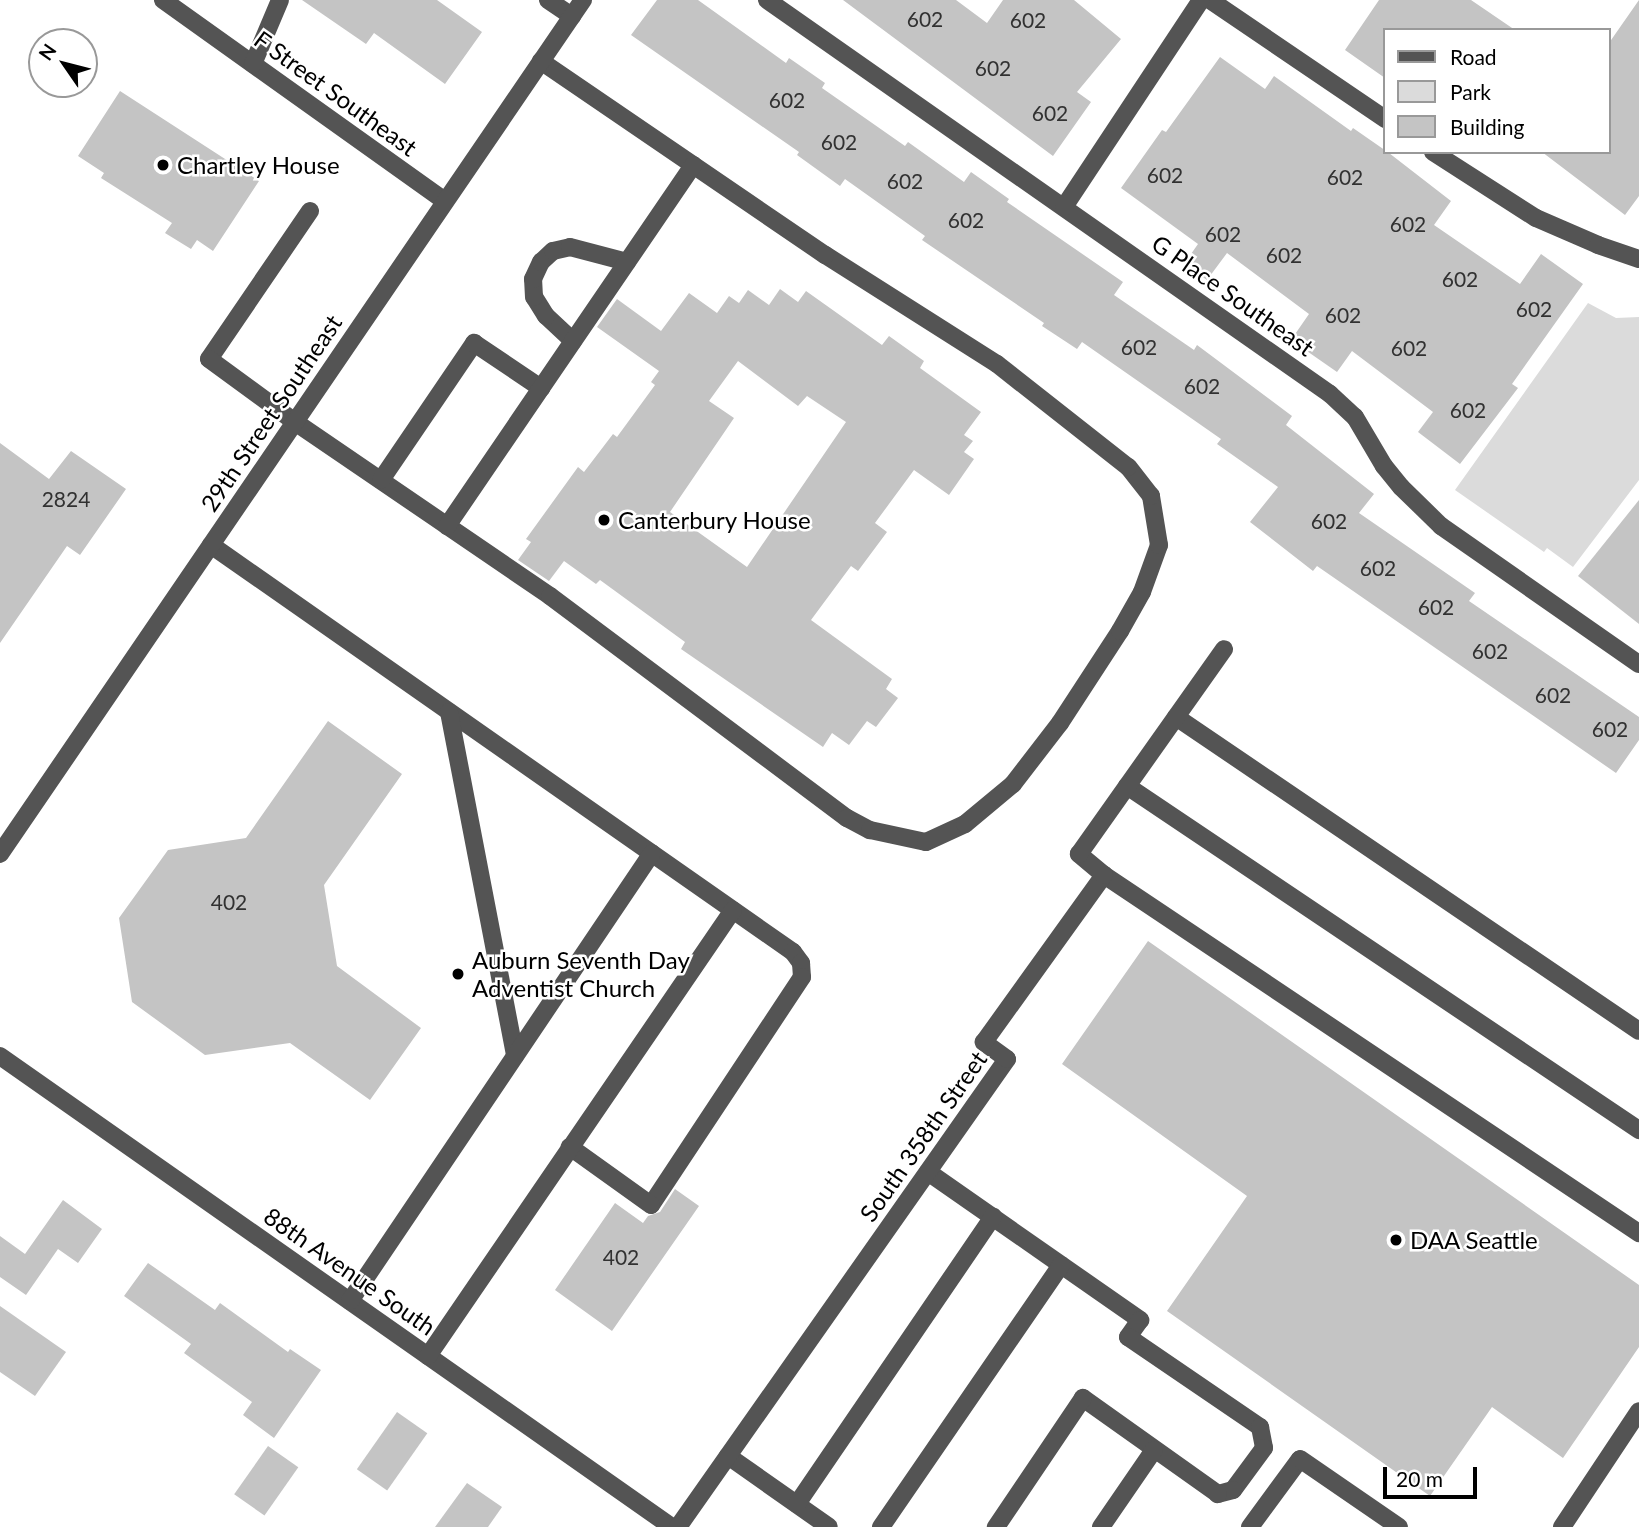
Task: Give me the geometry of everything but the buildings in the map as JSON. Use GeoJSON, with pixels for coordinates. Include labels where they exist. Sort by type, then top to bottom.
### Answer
{"type":"FeatureCollection","features":[{"type":"Feature","properties":{"kind":"street","name":"F Street Southeast"},"geometry":{"type":"LineString","coordinates":[[163,0],[445,201]]}},
{"type":"Feature","properties":{"kind":"street"},"geometry":{"type":"LineString","coordinates":[[253,64],[280,0]]}},
{"type":"Feature","properties":{"kind":"street"},"geometry":{"type":"LineString","coordinates":[[548,0],[572,16]]}},
{"type":"Feature","properties":{"kind":"street","name":"29th Street Southeast"},"geometry":{"type":"LineString","coordinates":[[0,854],[583,0]]}},
{"type":"Feature","properties":{"kind":"street","name":"G Place Southeast"},"geometry":{"type":"LineString","coordinates":[[766,0],[1330,394],[1355,417],[1392,477],[1441,526],[1639,664]]}},
{"type":"Feature","properties":{"kind":"street"},"geometry":{"type":"LineString","coordinates":[[1064,207],[1201,0]]}},
{"type":"Feature","properties":{"kind":"street"},"geometry":{"type":"LineString","coordinates":[[1210,0],[1384,118]]}},
{"type":"Feature","properties":{"kind":"street"},"geometry":{"type":"LineString","coordinates":[[310,211],[209,359],[295,422],[550,596],[847,818],[870,830],[926,842],[964,824],[1013,784],[1060,723],[1100,664],[1142,592],[1159,545],[1151,496],[1128,467],[997,364],[825,255],[541,61]]}},
{"type":"Feature","properties":{"kind":"street"},"geometry":{"type":"LineString","coordinates":[[1436,154],[1536,218],[1598,245],[1639,259]]}},
{"type":"Feature","properties":{"kind":"street"},"geometry":{"type":"LineString","coordinates":[[447,526],[693,166]]}},
{"type":"Feature","properties":{"kind":"street"},"geometry":{"type":"LineString","coordinates":[[573,341],[546,316],[534,297],[533,279],[541,262],[553,251],[570,247],[627,262]]}},
{"type":"Feature","properties":{"kind":"street"},"geometry":{"type":"LineString","coordinates":[[381,480],[474,342],[541,388]]}},
{"type":"Feature","properties":{"kind":"street"},"geometry":{"type":"LineString","coordinates":[[211,545],[793,952],[801,963],[802,977],[651,1205],[570,1147]]}},
{"type":"Feature","properties":{"kind":"street"},"geometry":{"type":"LineString","coordinates":[[1224,649],[1079,853],[1104,875],[1639,1233]]}},
{"type":"Feature","properties":{"kind":"street"},"geometry":{"type":"LineString","coordinates":[[449,712],[515,1056]]}},
{"type":"Feature","properties":{"kind":"street"},"geometry":{"type":"LineString","coordinates":[[1175,717],[1639,1031]]}},
{"type":"Feature","properties":{"kind":"street"},"geometry":{"type":"LineString","coordinates":[[1127,786],[1639,1130]]}},
{"type":"Feature","properties":{"kind":"street"},"geometry":{"type":"LineString","coordinates":[[350,1301],[652,853]]}},
{"type":"Feature","properties":{"kind":"street","name":"South 358th Street"},"geometry":{"type":"LineString","coordinates":[[678,1527],[1007,1059],[984,1042],[1104,875]]}},
{"type":"Feature","properties":{"kind":"street"},"geometry":{"type":"LineString","coordinates":[[428,1356],[733,910]]}},
{"type":"Feature","properties":{"kind":"street","name":"88th Avenue South"},"geometry":{"type":"LineString","coordinates":[[0,1056],[672,1527]]}},
{"type":"Feature","properties":{"kind":"street"},"geometry":{"type":"LineString","coordinates":[[929,1171],[1140,1320],[1128,1337],[1260,1427],[1264,1448],[1233,1490],[1219,1494],[1083,1398],[996,1527]]}},
{"type":"Feature","properties":{"kind":"street"},"geometry":{"type":"LineString","coordinates":[[797,1504],[993,1217]]}},
{"type":"Feature","properties":{"kind":"street"},"geometry":{"type":"LineString","coordinates":[[881,1527],[1061,1265]]}},
{"type":"Feature","properties":{"kind":"street"},"geometry":{"type":"LineString","coordinates":[[1562,1527],[1639,1411]]}},
{"type":"Feature","properties":{"kind":"street"},"geometry":{"type":"LineString","coordinates":[[1101,1527],[1154,1450]]}},
{"type":"Feature","properties":{"kind":"street"},"geometry":{"type":"LineString","coordinates":[[728,1456],[830,1527]]}},
{"type":"Feature","properties":{"kind":"street"},"geometry":{"type":"LineString","coordinates":[[1250,1527],[1300,1459],[1399,1527]]}},
{"type":"Feature","properties":{"kind":"green space"},"geometry":{"type":"Polygon","coordinates":[[[1588,303],[1616,318],[1639,317],[1639,480],[1573,567],[1547,548],[1544,552],[1455,490],[1588,303]]]}},
{"type":"Feature","properties":{"kind":"place","name":"Chartley House"},"geometry":{"type":"Point","coordinates":[163,165]}},
{"type":"Feature","properties":{"kind":"place","name":"Canterbury House"},"geometry":{"type":"Point","coordinates":[604,520]}},
{"type":"Feature","properties":{"kind":"place","name":"Auburn Seventh Day Adventist Church"},"geometry":{"type":"Point","coordinates":[458,974]}},
{"type":"Feature","properties":{"kind":"place","name":"DAA Seattle"},"geometry":{"type":"Point","coordinates":[1396,1240]}}]}
